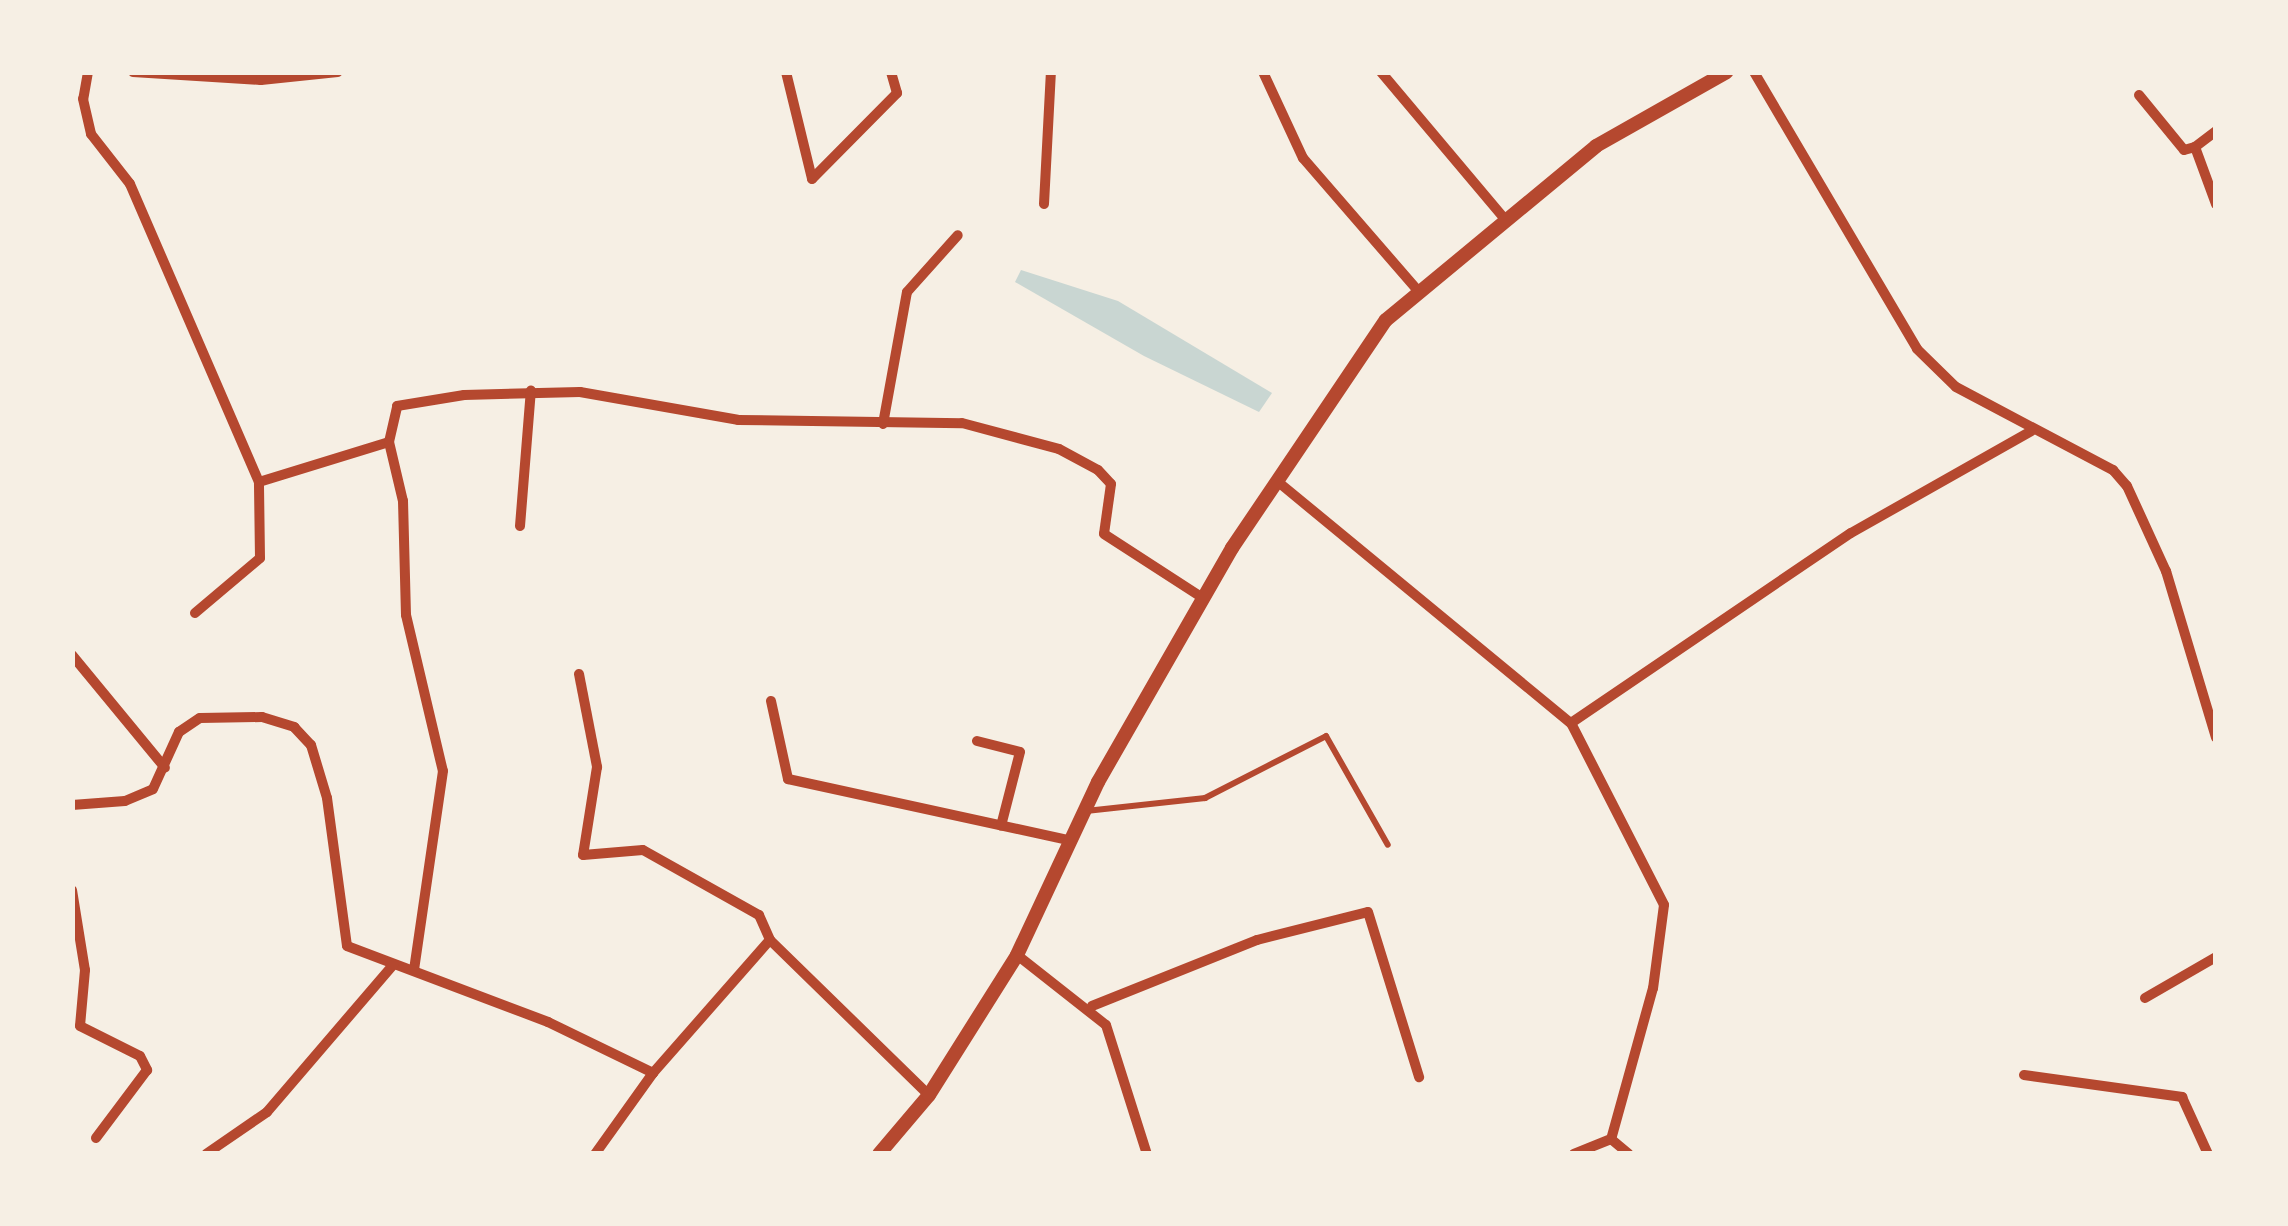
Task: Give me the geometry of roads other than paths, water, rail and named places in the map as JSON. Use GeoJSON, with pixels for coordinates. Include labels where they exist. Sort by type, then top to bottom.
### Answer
{"type":"FeatureCollection","features":[{"type":"Feature","properties":{"kind":"street"},"geometry":{"type":"LineString","coordinates":[[88,72],[82,99],[91,134],[130,184],[259,482],[260,558],[194,613]]}},
{"type":"Feature","properties":{"kind":"street"},"geometry":{"type":"LineString","coordinates":[[133,72],[261,80],[338,72]]}},
{"type":"Feature","properties":{"kind":"street"},"geometry":{"type":"LineString","coordinates":[[786,72],[812,179],[897,93],[890,72]]}},
{"type":"Feature","properties":{"kind":"street"},"geometry":{"type":"LineString","coordinates":[[1044,204],[1051,72]]}},
{"type":"Feature","properties":{"kind":"street"},"geometry":{"type":"LineString","coordinates":[[1263,72],[1303,158],[1419,292]]}},
{"type":"Feature","properties":{"kind":"street"},"geometry":{"type":"LineString","coordinates":[[1381,72],[1504,218]]}},
{"type":"Feature","properties":{"kind":"street"},"geometry":{"type":"LineString","coordinates":[[879,1154],[929,1095],[1017,955],[1067,840],[1203,598],[1387,320],[1504,218],[1612,136],[1727,72]]}},
{"type":"Feature","properties":{"kind":"street"},"geometry":{"type":"LineString","coordinates":[[1754,72],[1917,349],[1956,387],[2031,431],[2113,470],[2127,486],[2166,571],[2216,738]]}},
{"type":"Feature","properties":{"kind":"street"},"geometry":{"type":"LineString","coordinates":[[2139,95],[2184,150],[2216,131]]}},
{"type":"Feature","properties":{"kind":"street"},"geometry":{"type":"LineString","coordinates":[[2195,147],[2216,204]]}},
{"type":"Feature","properties":{"kind":"street"},"geometry":{"type":"LineString","coordinates":[[883,424],[907,292],[958,235]]}},
{"type":"Feature","properties":{"kind":"street"},"geometry":{"type":"LineString","coordinates":[[520,526],[531,390]]}},
{"type":"Feature","properties":{"kind":"street"},"geometry":{"type":"LineString","coordinates":[[414,969],[443,771],[406,615],[404,501],[389,442],[390,415],[404,403],[531,390],[738,420],[962,423],[1059,448],[1111,484],[1104,534],[1203,598]]}},
{"type":"Feature","properties":{"kind":"street"},"geometry":{"type":"LineString","coordinates":[[1571,722],[1851,533],[2031,431]]}},
{"type":"Feature","properties":{"kind":"street"},"geometry":{"type":"LineString","coordinates":[[259,482],[389,442]]}},
{"type":"Feature","properties":{"kind":"street"},"geometry":{"type":"LineString","coordinates":[[1277,481],[1571,722],[1624,815],[1666,919],[1611,1138]]}},
{"type":"Feature","properties":{"kind":"street"},"geometry":{"type":"LineString","coordinates":[[72,655],[165,768]]}},
{"type":"Feature","properties":{"kind":"street"},"geometry":{"type":"LineString","coordinates":[[579,674],[597,767],[583,855],[644,850],[759,915],[770,940],[929,1095]]}},
{"type":"Feature","properties":{"kind":"street"},"geometry":{"type":"LineString","coordinates":[[771,700],[788,779],[1067,840]]}},
{"type":"Feature","properties":{"kind":"street"},"geometry":{"type":"LineString","coordinates":[[72,805],[139,795],[160,784],[179,732],[200,718],[262,717],[305,735],[327,798],[341,938],[393,965],[414,969],[653,1073]]}},
{"type":"Feature","properties":{"kind":"street"},"geometry":{"type":"LineString","coordinates":[[977,741],[1020,752],[1001,826]]}},
{"type":"Feature","properties":{"kind":"street"},"geometry":{"type":"LineString","coordinates":[[72,890],[85,970],[82,1031],[140,1056],[147,1070],[96,1138]]}},
{"type":"Feature","properties":{"kind":"street"},"geometry":{"type":"LineString","coordinates":[[1092,1006],[1257,940],[1368,912],[1419,1077]]}},
{"type":"Feature","properties":{"kind":"street"},"geometry":{"type":"LineString","coordinates":[[595,1154],[653,1073],[770,940]]}},
{"type":"Feature","properties":{"kind":"street"},"geometry":{"type":"LineString","coordinates":[[1017,955],[1092,1006],[1124,1066],[1147,1154]]}},
{"type":"Feature","properties":{"kind":"street"},"geometry":{"type":"LineString","coordinates":[[2145,998],[2216,957]]}},
{"type":"Feature","properties":{"kind":"street"},"geometry":{"type":"LineString","coordinates":[[206,1154],[267,1112],[393,965]]}},
{"type":"Feature","properties":{"kind":"street"},"geometry":{"type":"LineString","coordinates":[[2024,1075],[2182,1097],[2208,1154]]}},
{"type":"Feature","properties":{"kind":"street"},"geometry":{"type":"LineString","coordinates":[[1574,1154],[1611,1138]]}},
{"type":"Feature","properties":{"kind":"street"},"geometry":{"type":"LineString","coordinates":[[1611,1138],[1629,1154]]}},
{"type":"Feature","properties":{"kind":"lane"},"geometry":{"type":"LineString","coordinates":[[1083,811],[1205,798],[1326,736],[1388,844]]}}]}
